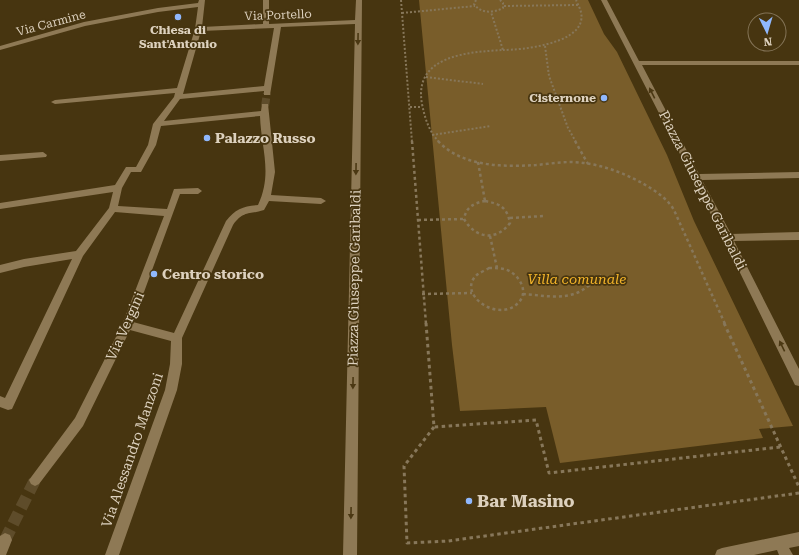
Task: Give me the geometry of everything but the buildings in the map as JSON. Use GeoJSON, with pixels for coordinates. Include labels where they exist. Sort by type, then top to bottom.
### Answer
{"type":"FeatureCollection","features":[{"type":"Feature","properties":{"kind":"street"},"geometry":{"type":"LineString","coordinates":[[266,0],[266,26]]}},
{"type":"Feature","properties":{"kind":"street","name":"Piazza Giuseppe Garibaldi"},"geometry":{"type":"LineString","coordinates":[[350,555],[359,0]]}},
{"type":"Feature","properties":{"kind":"street","name":"Piazza Giuseppe Garibaldi"},"geometry":{"type":"LineString","coordinates":[[604,0],[728,238],[799,381]]}},
{"type":"Feature","properties":{"kind":"street"},"geometry":{"type":"LineString","coordinates":[[0,401],[8,405],[79,254],[113,209],[118,188],[129,170],[138,170],[152,145],[157,124],[179,94],[198,29],[202,2]]}},
{"type":"Feature","properties":{"kind":"street","name":"Via Carmine"},"geometry":{"type":"LineString","coordinates":[[0,48],[84,24],[202,2]]}},
{"type":"Feature","properties":{"kind":"street","name":"Via Portello"},"geometry":{"type":"LineString","coordinates":[[198,29],[358,22]]}},
{"type":"Feature","properties":{"kind":"street"},"geometry":{"type":"LineString","coordinates":[[55,102],[179,94],[267,91],[278,26]]}},
{"type":"Feature","properties":{"kind":"street"},"geometry":{"type":"LineString","coordinates":[[637,63],[799,63]]}},
{"type":"Feature","properties":{"kind":"street"},"geometry":{"type":"LineString","coordinates":[[157,124],[265,110],[271,172],[266,198],[321,201]]}},
{"type":"Feature","properties":{"kind":"street"},"geometry":{"type":"LineString","coordinates":[[0,158],[43,155]]}},
{"type":"Feature","properties":{"kind":"street"},"geometry":{"type":"LineString","coordinates":[[696,177],[799,175]]}},
{"type":"Feature","properties":{"kind":"street"},"geometry":{"type":"LineString","coordinates":[[0,206],[118,188]]}},
{"type":"Feature","properties":{"kind":"street","name":"Via Vergini"},"geometry":{"type":"LineString","coordinates":[[35,480],[79,422],[127,325],[177,191],[198,191]]}},
{"type":"Feature","properties":{"kind":"street","name":"Via Alessandro Manzoni"},"geometry":{"type":"LineString","coordinates":[[112,555],[171,390],[176,364],[177,338],[229,223],[236,213],[245,209],[262,208],[266,198]]}},
{"type":"Feature","properties":{"kind":"street"},"geometry":{"type":"LineString","coordinates":[[113,209],[170,213]]}},
{"type":"Feature","properties":{"kind":"street"},"geometry":{"type":"LineString","coordinates":[[728,238],[799,236]]}},
{"type":"Feature","properties":{"kind":"street"},"geometry":{"type":"LineString","coordinates":[[0,269],[24,263],[79,254]]}},
{"type":"Feature","properties":{"kind":"street"},"geometry":{"type":"LineString","coordinates":[[127,325],[177,338]]}},
{"type":"Feature","properties":{"kind":"street"},"geometry":{"type":"LineString","coordinates":[[722,555],[783,549],[799,539]]}},
{"type":"Feature","properties":{"kind":"street"},"geometry":{"type":"LineString","coordinates":[[0,554],[5,540]]}},
{"type":"Feature","properties":{"kind":"path"},"geometry":{"type":"LineString","coordinates":[[401,0],[410,107],[422,294],[434,427],[404,466],[408,543],[448,541],[799,493]]}},
{"type":"Feature","properties":{"kind":"path"},"geometry":{"type":"LineString","coordinates":[[474,6],[474,2],[476,0]]}},
{"type":"Feature","properties":{"kind":"path"},"geometry":{"type":"LineString","coordinates":[[500,0],[504,6]]}},
{"type":"Feature","properties":{"kind":"path"},"geometry":{"type":"LineString","coordinates":[[576,0],[582,15],[581,23],[576,30],[561,40],[545,46],[517,50],[476,52],[456,56],[432,67],[420,90],[422,113],[432,135],[448,151],[459,157],[478,162],[506,165],[534,165],[569,162],[588,164],[618,171],[670,202],[799,487]]}},
{"type":"Feature","properties":{"kind":"path"},"geometry":{"type":"LineString","coordinates":[[402,12],[474,6],[482,11],[491,12],[500,10],[504,6],[579,6]]}},
{"type":"Feature","properties":{"kind":"path"},"geometry":{"type":"LineString","coordinates":[[491,12],[503,50]]}},
{"type":"Feature","properties":{"kind":"path"},"geometry":{"type":"LineString","coordinates":[[545,46],[549,76],[568,128],[588,164]]}},
{"type":"Feature","properties":{"kind":"path"},"geometry":{"type":"LineString","coordinates":[[426,77],[484,84]]}},
{"type":"Feature","properties":{"kind":"path"},"geometry":{"type":"LineString","coordinates":[[410,107],[422,107]]}},
{"type":"Feature","properties":{"kind":"path"},"geometry":{"type":"LineString","coordinates":[[432,135],[491,126]]}},
{"type":"Feature","properties":{"kind":"path"},"geometry":{"type":"LineString","coordinates":[[478,162],[485,201]]}},
{"type":"Feature","properties":{"kind":"path"},"geometry":{"type":"LineString","coordinates":[[485,201],[498,204],[508,213],[510,218],[508,228],[503,232],[490,236],[476,233],[470,229],[464,219],[464,214],[471,205],[485,201]]}},
{"type":"Feature","properties":{"kind":"path"},"geometry":{"type":"LineString","coordinates":[[510,218],[544,216]]}},
{"type":"Feature","properties":{"kind":"path"},"geometry":{"type":"LineString","coordinates":[[418,220],[464,219]]}},
{"type":"Feature","properties":{"kind":"path"},"geometry":{"type":"LineString","coordinates":[[490,236],[497,268]]}},
{"type":"Feature","properties":{"kind":"path"},"geometry":{"type":"LineString","coordinates":[[489,268],[497,268],[505,269],[517,277],[521,282],[523,294],[521,301],[508,309],[490,309],[476,300],[472,293],[472,280],[476,275],[489,268]]}},
{"type":"Feature","properties":{"kind":"path"},"geometry":{"type":"LineString","coordinates":[[523,294],[546,296],[571,295],[587,287],[601,274]]}},
{"type":"Feature","properties":{"kind":"path"},"geometry":{"type":"LineString","coordinates":[[422,294],[472,293]]}},
{"type":"Feature","properties":{"kind":"path"},"geometry":{"type":"LineString","coordinates":[[434,427],[536,420],[549,473],[780,447]]}},
{"type":"Feature","properties":{"kind":"green space","name":"Villa comunale"},"geometry":{"type":"Polygon","coordinates":[[[419,0],[588,0],[604,34],[617,52],[667,155],[694,221],[793,426],[759,429],[763,438],[560,463],[546,407],[460,411],[452,345],[419,0]]]}},
{"type":"Feature","properties":{"kind":"tunnel"},"geometry":{"type":"LineString","coordinates":[[265,106],[267,93]]}},
{"type":"Feature","properties":{"kind":"tunnel"},"geometry":{"type":"LineString","coordinates":[[5,540],[35,480]]}},
{"type":"Feature","properties":{"kind":"place","name":"Chiesa di Sant'Antonio"},"geometry":{"type":"Point","coordinates":[178,17]}},
{"type":"Feature","properties":{"kind":"place","name":"Cisternone"},"geometry":{"type":"Point","coordinates":[604,98]}},
{"type":"Feature","properties":{"kind":"place","name":"Palazzo Russo"},"geometry":{"type":"Point","coordinates":[207,138]}},
{"type":"Feature","properties":{"kind":"place","name":"Centro storico"},"geometry":{"type":"Point","coordinates":[154,274]}},
{"type":"Feature","properties":{"kind":"place","name":"Bar Masino"},"geometry":{"type":"Point","coordinates":[469,501]}}]}
